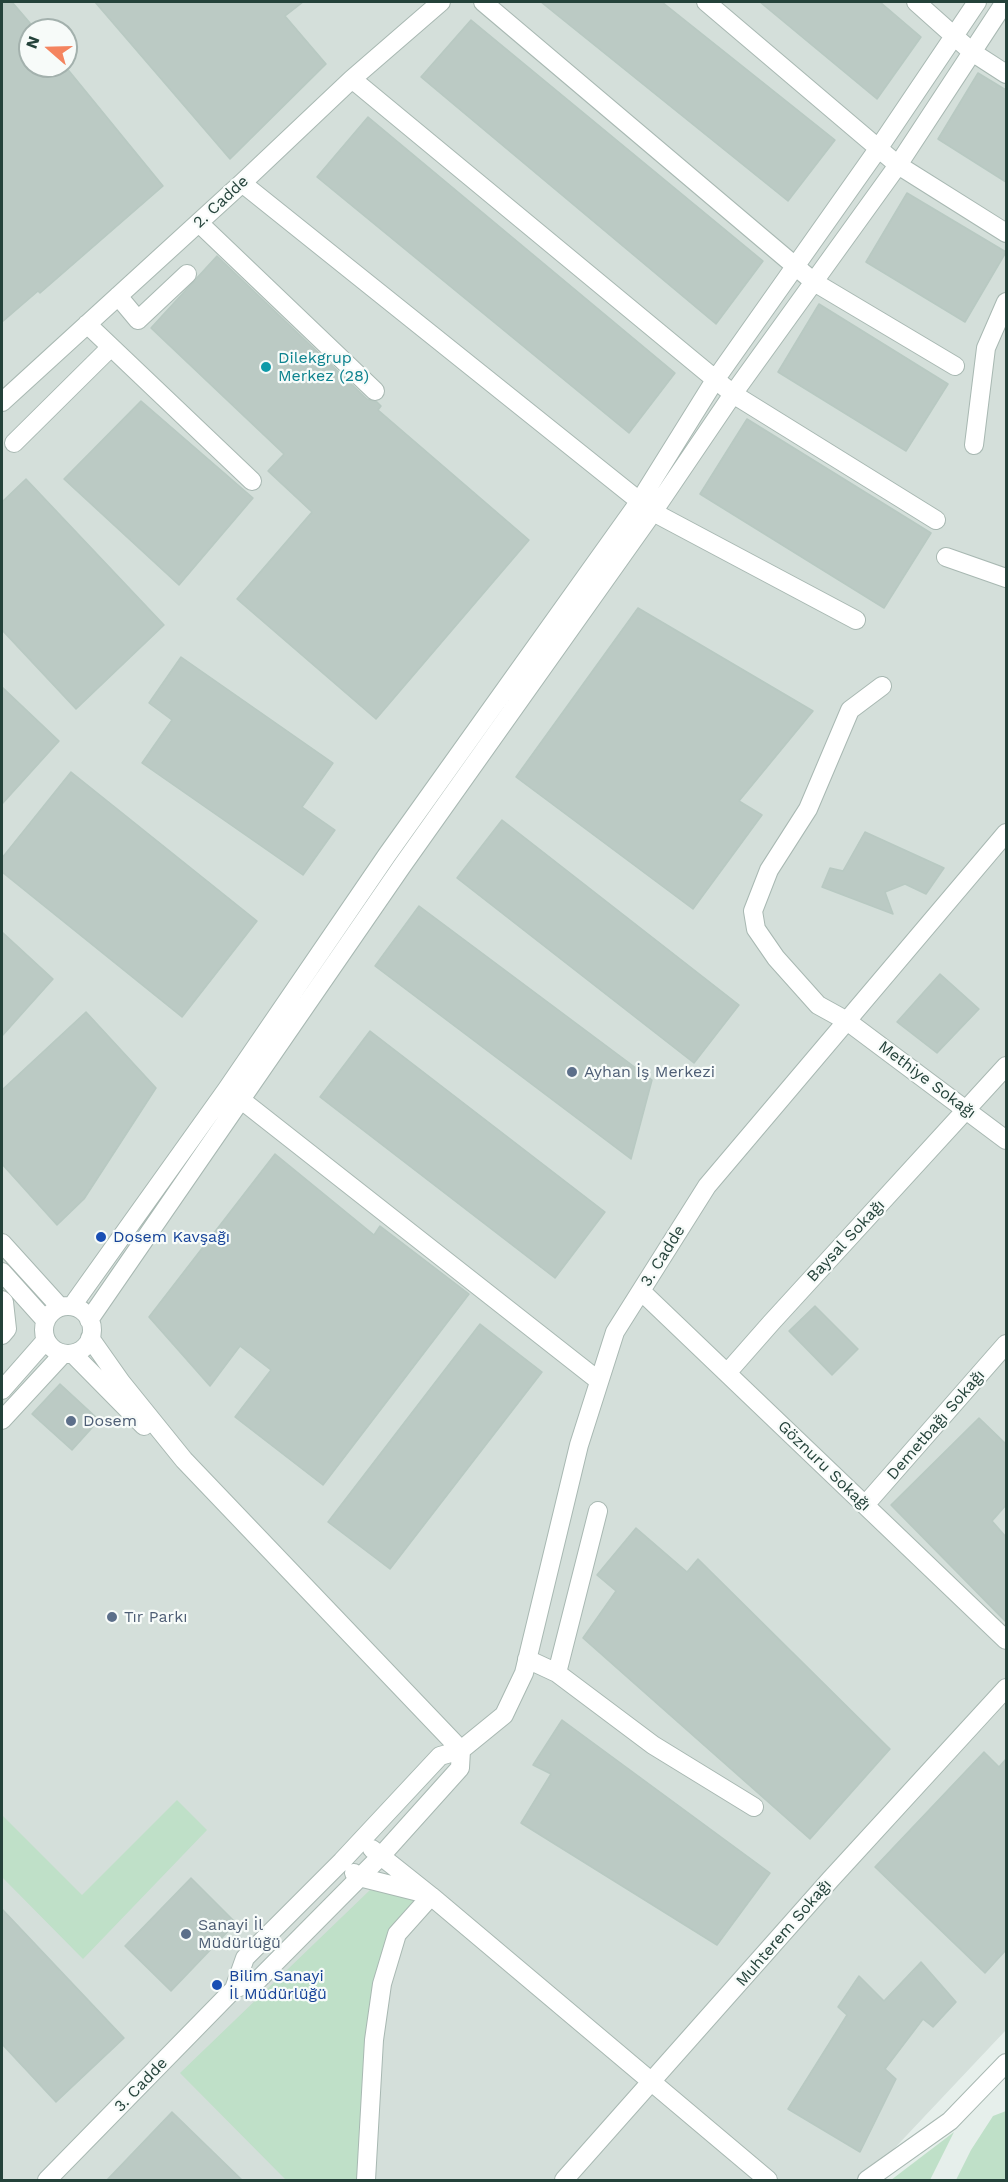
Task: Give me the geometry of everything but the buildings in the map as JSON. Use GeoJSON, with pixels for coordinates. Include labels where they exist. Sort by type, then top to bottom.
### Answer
{"type":"FeatureCollection","features":[{"type":"Feature","properties":{"kind":"street","name":"2. Cadde"},"geometry":{"type":"LineString","coordinates":[[2,402],[199,223],[352,79],[441,2]]}},
{"type":"Feature","properties":{"kind":"street"},"geometry":{"type":"LineString","coordinates":[[483,2],[814,282],[955,366]]}},
{"type":"Feature","properties":{"kind":"street"},"geometry":{"type":"LineString","coordinates":[[706,2],[898,165],[1006,233]]}},
{"type":"Feature","properties":{"kind":"street"},"geometry":{"type":"LineString","coordinates":[[916,2],[972,52],[1006,74]]}},
{"type":"Feature","properties":{"kind":"street"},"geometry":{"type":"LineString","coordinates":[[646,507],[715,380],[878,149],[977,2]]}},
{"type":"Feature","properties":{"kind":"street"},"geometry":{"type":"LineString","coordinates":[[66,1307],[234,1093],[402,866],[646,507],[733,394],[898,165],[1005,2]]}},
{"type":"Feature","properties":{"kind":"street"},"geometry":{"type":"LineString","coordinates":[[352,79],[733,394],[936,520]]}},
{"type":"Feature","properties":{"kind":"street"},"geometry":{"type":"LineString","coordinates":[[242,183],[646,507],[856,620]]}},
{"type":"Feature","properties":{"kind":"street"},"geometry":{"type":"LineString","coordinates":[[199,223],[375,391]]}},
{"type":"Feature","properties":{"kind":"street"},"geometry":{"type":"LineString","coordinates":[[118,296],[138,320],[187,274]]}},
{"type":"Feature","properties":{"kind":"street"},"geometry":{"type":"LineString","coordinates":[[974,445],[986,348],[1006,302]]}},
{"type":"Feature","properties":{"kind":"street"},"geometry":{"type":"LineString","coordinates":[[87,324],[252,481]]}},
{"type":"Feature","properties":{"kind":"street"},"geometry":{"type":"LineString","coordinates":[[14,443],[111,347]]}},
{"type":"Feature","properties":{"kind":"street"},"geometry":{"type":"LineString","coordinates":[[946,557],[1006,578]]}},
{"type":"Feature","properties":{"kind":"street","name":"Methiye Sokağı"},"geometry":{"type":"LineString","coordinates":[[882,686],[850,710],[808,809],[769,870],[753,911],[756,929],[776,958],[818,1005],[847,1021],[1006,1140]]}},
{"type":"Feature","properties":{"kind":"street","name":"3. Cadde"},"geometry":{"type":"LineString","coordinates":[[47,2181],[234,1989],[245,1958],[342,1861],[440,1756],[460,1750],[504,1715],[524,1673],[579,1445],[615,1332],[707,1186],[1006,833]]}},
{"type":"Feature","properties":{"kind":"street","name":"Baysal Sokağı"},"geometry":{"type":"LineString","coordinates":[[727,1373],[778,1314],[1006,1066]]}},
{"type":"Feature","properties":{"kind":"street"},"geometry":{"type":"LineString","coordinates":[[2,1420],[68,1354],[86,1345],[90,1329],[234,1093]]}},
{"type":"Feature","properties":{"kind":"street"},"geometry":{"type":"LineString","coordinates":[[234,1093],[598,1381]]}},
{"type":"Feature","properties":{"kind":"street"},"geometry":{"type":"LineString","coordinates":[[2,1243],[66,1307]]}},
{"type":"Feature","properties":{"kind":"street"},"geometry":{"type":"LineString","coordinates":[[2,1272],[46,1321]]}},
{"type":"Feature","properties":{"kind":"street","name":"Göznuru Sokağı"},"geometry":{"type":"LineString","coordinates":[[641,1291],[1006,1640]]}},
{"type":"Feature","properties":{"kind":"street"},"geometry":{"type":"LineString","coordinates":[[2,1300],[7,1329],[2,1335]]}},
{"type":"Feature","properties":{"kind":"street"},"geometry":{"type":"LineString","coordinates":[[184,1460],[68,1354],[56,1351],[46,1340],[44,1334],[46,1321],[54,1310],[66,1307],[79,1309],[121,1382],[184,1460],[460,1750],[460,1768],[380,1857],[258,1980],[234,1989]]}},
{"type":"Feature","properties":{"kind":"street"},"geometry":{"type":"LineString","coordinates":[[2,1390],[46,1340]]}},
{"type":"Feature","properties":{"kind":"street","name":"Demetbağı Sokağı"},"geometry":{"type":"LineString","coordinates":[[865,1505],[1006,1344]]}},
{"type":"Feature","properties":{"kind":"street"},"geometry":{"type":"LineString","coordinates":[[557,1673],[598,1511]]}},
{"type":"Feature","properties":{"kind":"street"},"geometry":{"type":"LineString","coordinates":[[527,1659],[557,1673],[653,1745],[754,1807]]}},
{"type":"Feature","properties":{"kind":"street","name":"Muhterem Sokağı"},"geometry":{"type":"LineString","coordinates":[[564,2181],[830,1880],[1006,1688]]}},
{"type":"Feature","properties":{"kind":"street"},"geometry":{"type":"LineString","coordinates":[[362,1839],[380,1857],[431,1896],[768,2181]]}},
{"type":"Feature","properties":{"kind":"street"},"geometry":{"type":"LineString","coordinates":[[342,1861],[359,1877],[431,1896]]}},
{"type":"Feature","properties":{"kind":"street"},"geometry":{"type":"LineString","coordinates":[[366,2181],[374,2040],[382,1984],[397,1934],[431,1896]]}},
{"type":"Feature","properties":{"kind":"street"},"geometry":{"type":"LineString","coordinates":[[867,2181],[950,2121],[1006,2063]]}},
{"type":"Feature","properties":{"kind":"shaded area"},"geometry":{"type":"Polygon","coordinates":[[[2,2],[1006,2],[1006,2030],[874,2170],[855,2180],[2,2180],[2,2]]]}},
{"type":"Feature","properties":{"kind":"green space"},"geometry":{"type":"Polygon","coordinates":[[[177,1800],[207,1830],[83,1959],[2,1877],[2,1815],[82,1895],[177,1800]]]}},
{"type":"Feature","properties":{"kind":"green space"},"geometry":{"type":"Polygon","coordinates":[[[370,1890],[418,1899],[391,1933],[359,2180],[286,2180],[180,2073],[370,1890]]]}},
{"type":"Feature","properties":{"kind":"green space"},"geometry":{"type":"Polygon","coordinates":[[[1006,2111],[1006,2180],[956,2180],[971,2150],[993,2116],[1006,2111]]]}},
{"type":"Feature","properties":{"kind":"green space"},"geometry":{"type":"Polygon","coordinates":[[[954,2132],[930,2180],[891,2180],[954,2132]]]}},
{"type":"Feature","properties":{"kind":"place","name":"Dilekgrup Merkez (28)"},"geometry":{"type":"Point","coordinates":[266,367]}},
{"type":"Feature","properties":{"kind":"place","name":"Ayhan İş Merkezi"},"geometry":{"type":"Point","coordinates":[572,1072]}},
{"type":"Feature","properties":{"kind":"place","name":"Dosem Kavşağı"},"geometry":{"type":"Point","coordinates":[101,1237]}},
{"type":"Feature","properties":{"kind":"place","name":"Dosem"},"geometry":{"type":"Point","coordinates":[71,1421]}},
{"type":"Feature","properties":{"kind":"place","name":"Tır Parkı"},"geometry":{"type":"Point","coordinates":[112,1617]}},
{"type":"Feature","properties":{"kind":"place","name":"Sanayi İl Müdürlüğü"},"geometry":{"type":"Point","coordinates":[186,1934]}},
{"type":"Feature","properties":{"kind":"place","name":"Bilim Sanayi İl Müdürlüğü"},"geometry":{"type":"Point","coordinates":[217,1985]}}]}
